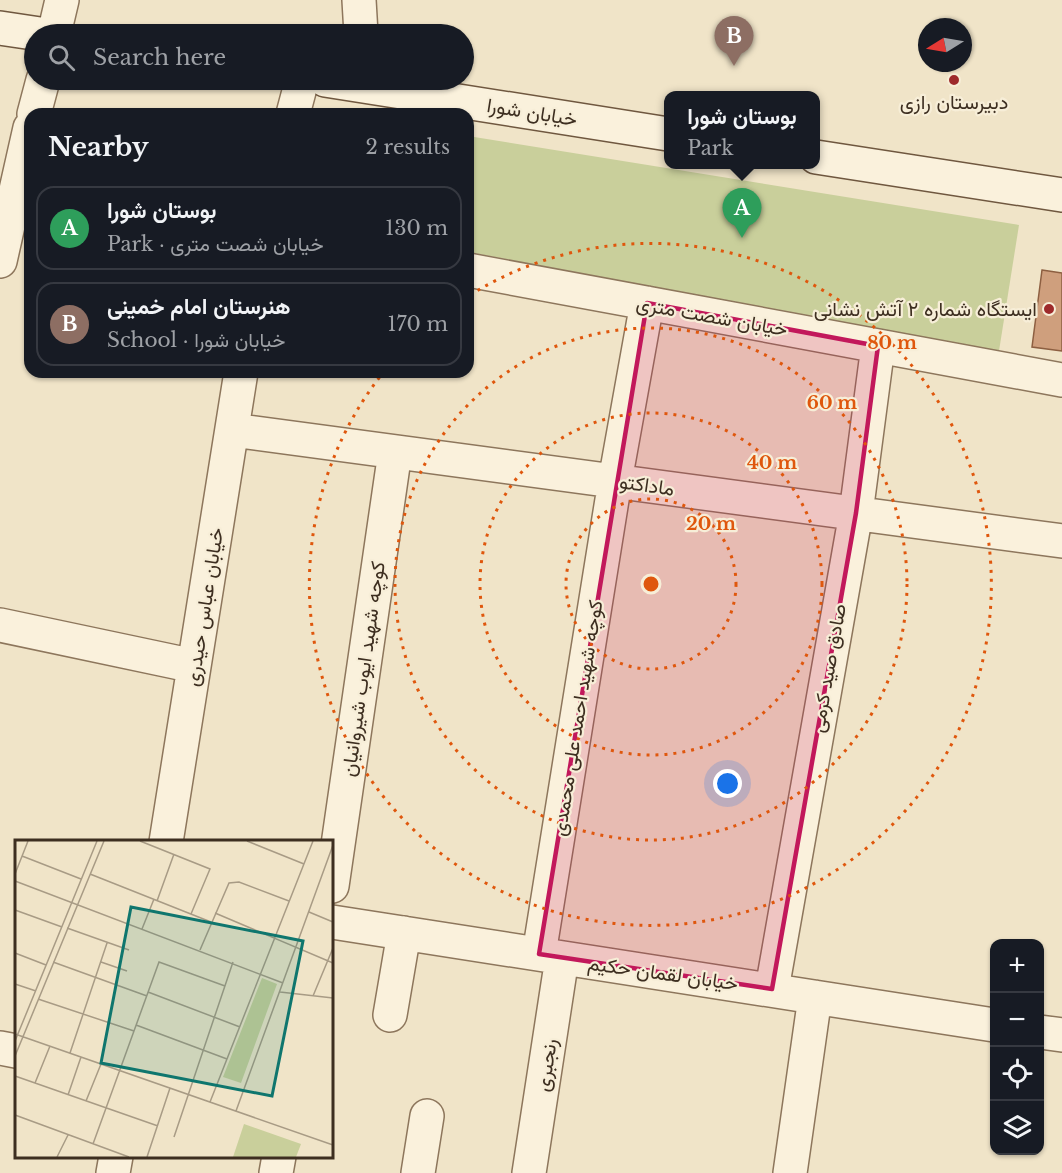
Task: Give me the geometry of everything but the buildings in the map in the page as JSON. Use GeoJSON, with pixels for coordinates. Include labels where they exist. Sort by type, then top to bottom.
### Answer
{"type":"FeatureCollection","features":[{"type":"Feature","properties":{"kind":"street"},"geometry":{"type":"LineString","coordinates":[[56,24],[62,0]]}},
{"type":"Feature","properties":{"kind":"street"},"geometry":{"type":"LineString","coordinates":[[359,0],[360,24]]}},
{"type":"Feature","properties":{"kind":"street"},"geometry":{"type":"LineString","coordinates":[[0,28],[24,32]]}},
{"type":"Feature","properties":{"kind":"street"},"geometry":{"type":"LineString","coordinates":[[36,108],[40,90]]}},
{"type":"Feature","properties":{"kind":"street"},"geometry":{"type":"LineString","coordinates":[[295,108],[299,90]]}},
{"type":"Feature","properties":{"kind":"street","name":"خیابان شورا"},"geometry":{"type":"LineString","coordinates":[[407,90],[664,133]]}},
{"type":"Feature","properties":{"kind":"street"},"geometry":{"type":"LineString","coordinates":[[0,261],[24,151]]}},
{"type":"Feature","properties":{"kind":"street"},"geometry":{"type":"LineString","coordinates":[[820,158],[1062,195]]}},
{"type":"Feature","properties":{"kind":"street","name":"خیابان شصت متری"},"geometry":{"type":"LineString","coordinates":[[474,271],[1062,380]]}},
{"type":"Feature","properties":{"kind":"street","name":"کوچه شهید احمد علی محمدی"},"geometry":{"type":"LineString","coordinates":[[550,956],[615,481],[647,303]]}},
{"type":"Feature","properties":{"kind":"street","name":"صادق صید کرمی"},"geometry":{"type":"LineString","coordinates":[[772,989],[856,513],[878,346]]}},
{"type":"Feature","properties":{"kind":"street","name":"خیابان عباس حیدری"},"geometry":{"type":"LineString","coordinates":[[166,840],[241,378]]}},
{"type":"Feature","properties":{"kind":"street","name":"ماداکتو"},"geometry":{"type":"LineString","coordinates":[[232,430],[1062,541]]}},
{"type":"Feature","properties":{"kind":"street","name":"کوچه شهید ایوب شیروانیان"},"geometry":{"type":"LineString","coordinates":[[333,879],[395,452]]}},
{"type":"Feature","properties":{"kind":"street"},"geometry":{"type":"LineString","coordinates":[[0,625],[194,666]]}},
{"type":"Feature","properties":{"kind":"street","name":"خیابان لقمان حکیم"},"geometry":{"type":"LineString","coordinates":[[333,922],[990,1024]]}},
{"type":"Feature","properties":{"kind":"street"},"geometry":{"type":"LineString","coordinates":[[390,1015],[404,933]]}},
{"type":"Feature","properties":{"kind":"street","name":"رنجبری"},"geometry":{"type":"LineString","coordinates":[[529,1173],[550,956]]}},
{"type":"Feature","properties":{"kind":"street"},"geometry":{"type":"LineString","coordinates":[[790,1173],[815,997]]}},
{"type":"Feature","properties":{"kind":"street"},"geometry":{"type":"LineString","coordinates":[[1044,1033],[1062,1035]]}},
{"type":"Feature","properties":{"kind":"street"},"geometry":{"type":"LineString","coordinates":[[0,1048],[15,1051]]}},
{"type":"Feature","properties":{"kind":"street"},"geometry":{"type":"LineString","coordinates":[[418,1173],[427,1116]]}},
{"type":"Feature","properties":{"kind":"street"},"geometry":{"type":"LineString","coordinates":[[113,1173],[116,1158]]}},
{"type":"Feature","properties":{"kind":"street"},"geometry":{"type":"LineString","coordinates":[[276,1173],[279,1158]]}},
{"type":"Feature","properties":{"kind":"highlighted area"},"geometry":{"type":"Polygon","coordinates":[[[647,303],[878,346],[856,513],[772,989],[539,954],[647,303]]]}},
{"type":"Feature","properties":{"kind":"green space"},"geometry":{"type":"Polygon","coordinates":[[[474,137],[1019,225],[999,351],[474,253],[474,137]]]}},
{"type":"Feature","properties":{"kind":"place","name":"هنرستان امام خمینی"},"geometry":{"type":"Point","coordinates":[734,66]}},
{"type":"Feature","properties":{"kind":"place","name":"دبیرستان رازی"},"geometry":{"type":"Point","coordinates":[954,80]}},
{"type":"Feature","properties":{"kind":"place","name":"بوستان شورا"},"geometry":{"type":"Point","coordinates":[742,238]}},
{"type":"Feature","properties":{"kind":"place","name":"ایستگاه شماره ۲ آتش نشانی"},"geometry":{"type":"Point","coordinates":[1049,309]}}]}
